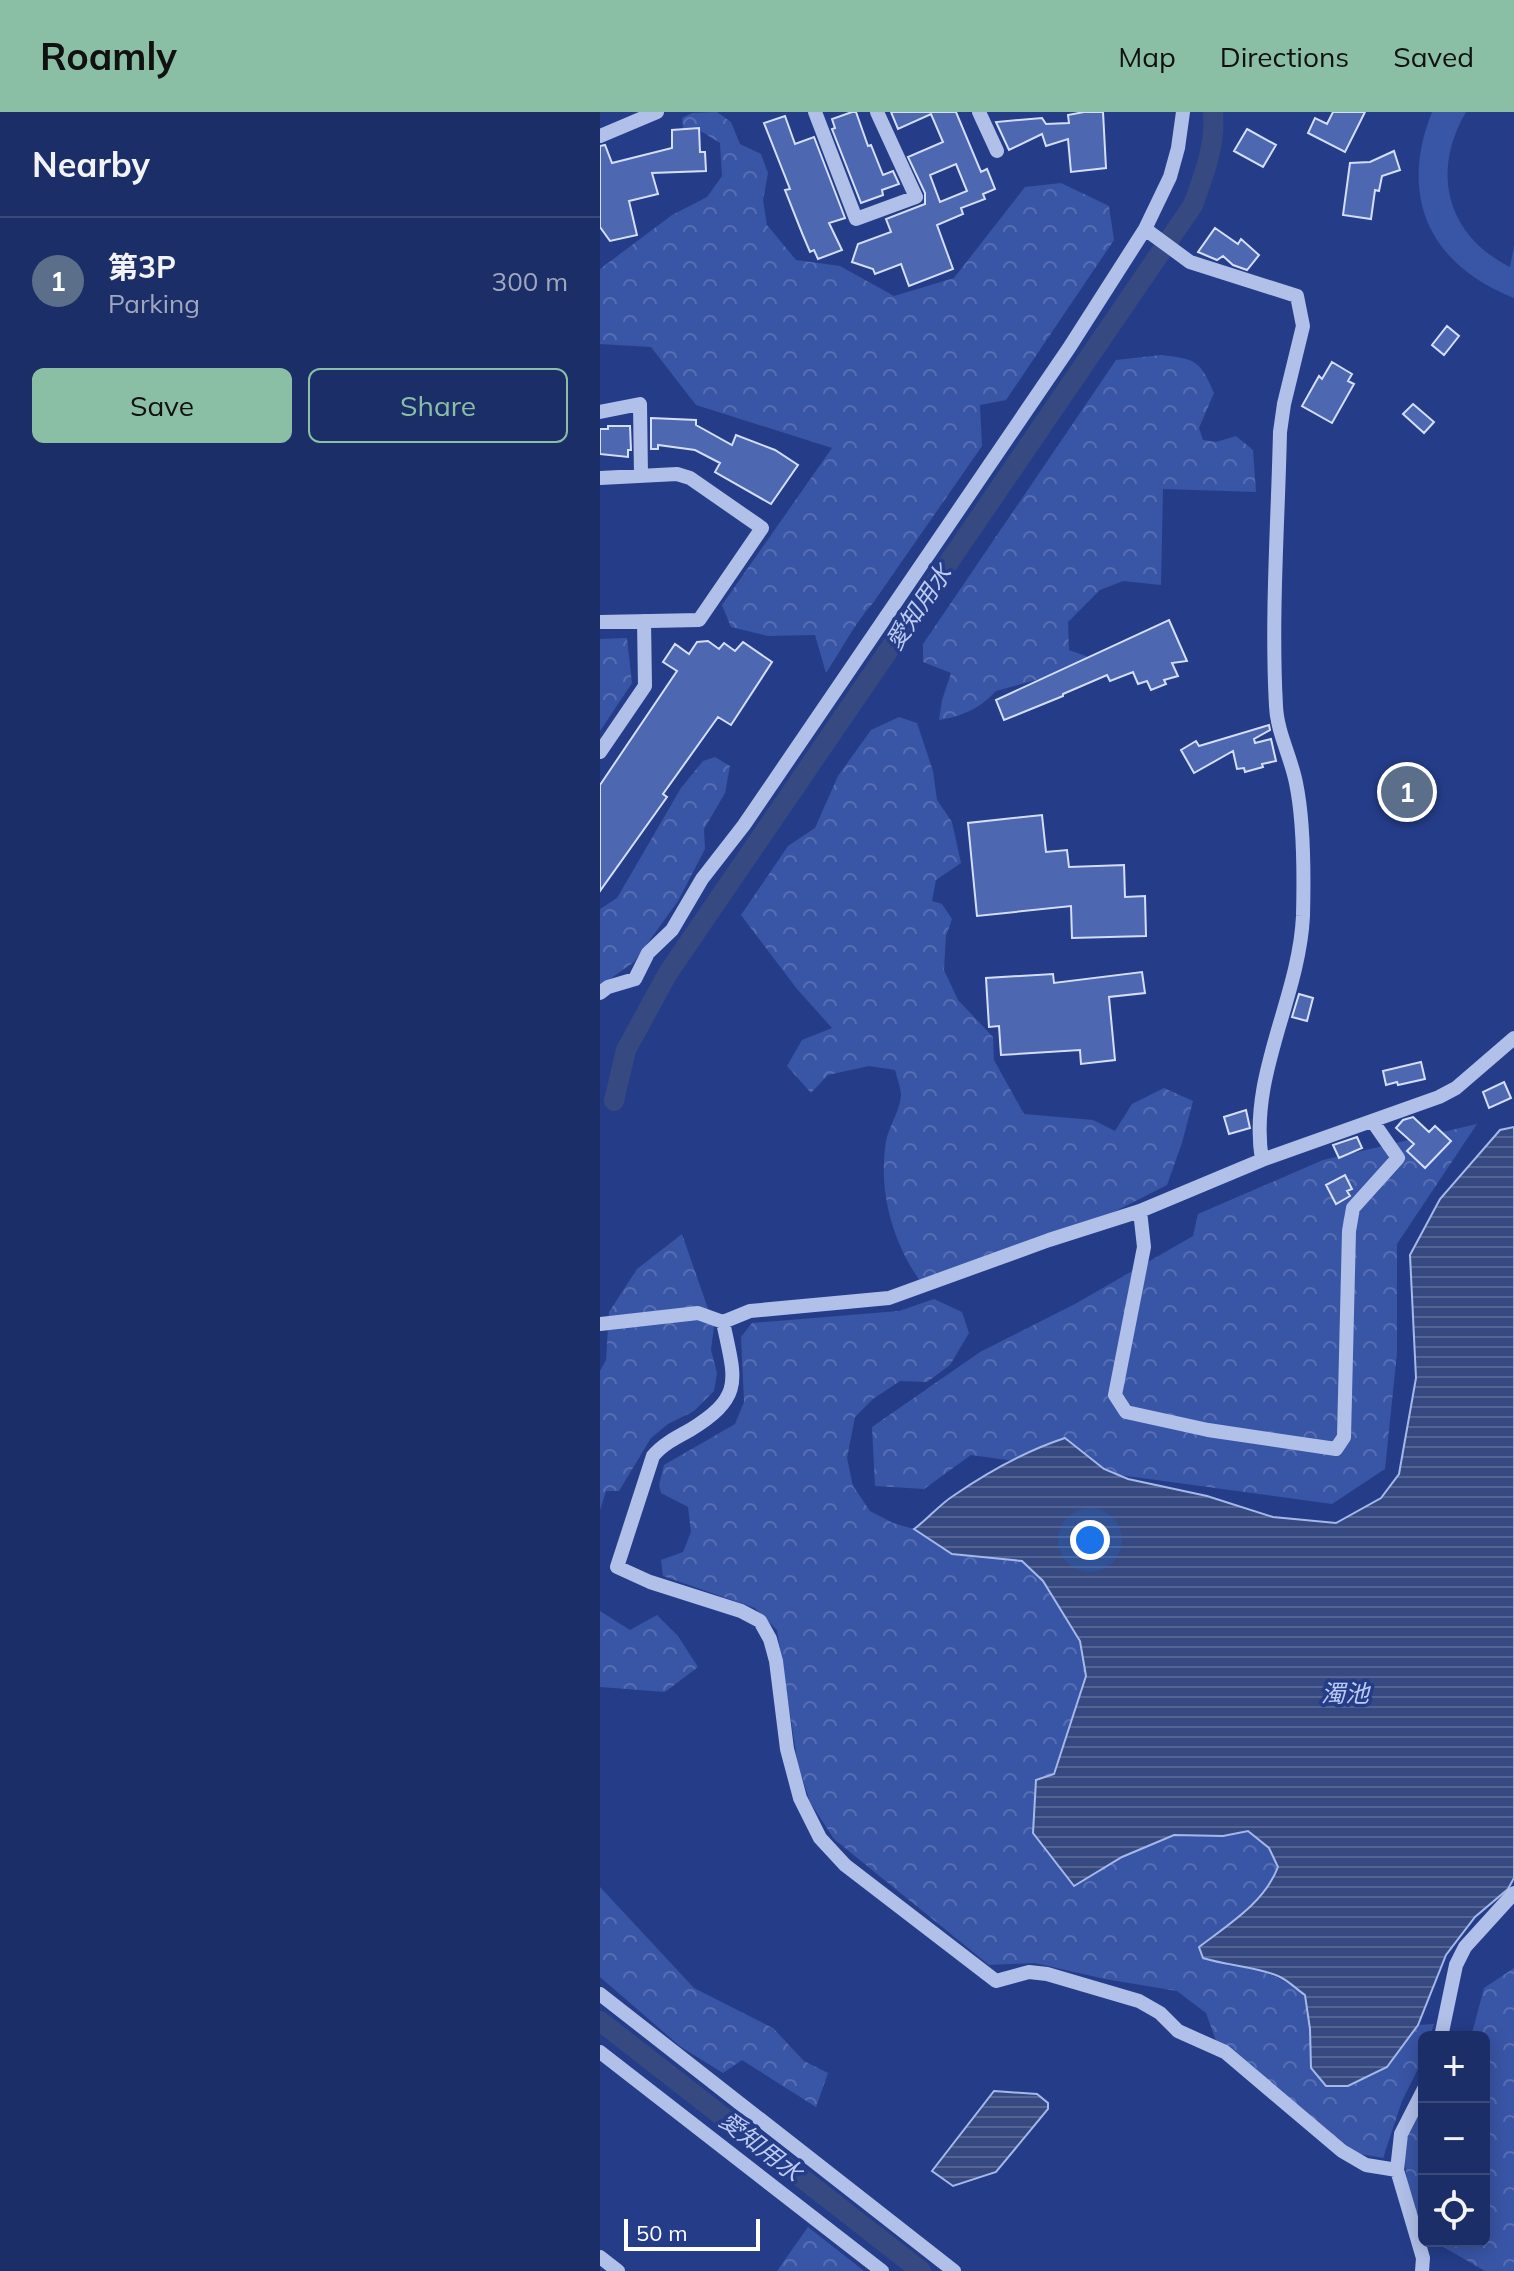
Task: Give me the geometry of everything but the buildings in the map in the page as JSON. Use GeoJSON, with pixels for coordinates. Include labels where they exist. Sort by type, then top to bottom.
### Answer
{"type":"FeatureCollection","features":[{"type":"Feature","properties":{"kind":"street"},"geometry":{"type":"LineString","coordinates":[[600,136],[657,112]]}},
{"type":"Feature","properties":{"kind":"street"},"geometry":{"type":"LineString","coordinates":[[815,112],[856,219],[916,197],[877,112]]}},
{"type":"Feature","properties":{"kind":"street"},"geometry":{"type":"LineString","coordinates":[[979,112],[997,151]]}},
{"type":"Feature","properties":{"kind":"street"},"geometry":{"type":"LineString","coordinates":[[600,993],[608,987],[635,979],[648,953],[672,930],[702,879],[744,825],[1148,232],[1170,177],[1183,112]]}},
{"type":"Feature","properties":{"kind":"street"},"geometry":{"type":"LineString","coordinates":[[1148,232],[1190,262],[1297,296],[1303,326],[1280,432],[1276,710],[1300,805],[1302,925],[1260,1103],[1257,1133],[1262,1160]]}},
{"type":"Feature","properties":{"kind":"street"},"geometry":{"type":"LineString","coordinates":[[600,412],[640,404],[641,476]]}},
{"type":"Feature","properties":{"kind":"street"},"geometry":{"type":"LineString","coordinates":[[600,478],[677,474],[690,478],[762,528],[699,620],[600,622]]}},
{"type":"Feature","properties":{"kind":"street"},"geometry":{"type":"LineString","coordinates":[[600,752],[645,686],[644,621]]}},
{"type":"Feature","properties":{"kind":"street"},"geometry":{"type":"LineString","coordinates":[[600,1324],[698,1313],[723,1322],[750,1311],[889,1298],[1049,1240],[1140,1211],[1262,1160],[1439,1097],[1456,1088],[1514,1038]]}},
{"type":"Feature","properties":{"kind":"street"},"geometry":{"type":"LineString","coordinates":[[1140,1211],[1144,1247],[1115,1395],[1126,1412],[1208,1430],[1336,1449],[1344,1437],[1349,1231],[1352,1215],[1358,1202],[1398,1158],[1373,1122]]}},
{"type":"Feature","properties":{"kind":"street"},"geometry":{"type":"LineString","coordinates":[[723,1322],[732,1362],[730,1394],[724,1406],[713,1416],[660,1447],[653,1456],[617,1567],[650,1582],[741,1611],[760,1621],[770,1639],[776,1661],[787,1749],[800,1798],[820,1838],[845,1865],[996,1981],[1029,1972],[1047,1974],[1139,2001],[1160,2013],[1178,2031],[1225,2052],[1342,2151],[1366,2165],[1397,2170]]}},
{"type":"Feature","properties":{"kind":"street"},"geometry":{"type":"LineString","coordinates":[[1442,2031],[1456,1965],[1465,1947],[1511,1901]]}},
{"type":"Feature","properties":{"kind":"street"},"geometry":{"type":"LineString","coordinates":[[600,1994],[954,2271]]}},
{"type":"Feature","properties":{"kind":"street"},"geometry":{"type":"LineString","coordinates":[[600,2052],[882,2271]]}},
{"type":"Feature","properties":{"kind":"street"},"geometry":{"type":"LineString","coordinates":[[1418,2101],[1401,2134],[1397,2170],[1423,2258],[1422,2271]]}},
{"type":"Feature","properties":{"kind":"street"},"geometry":{"type":"LineString","coordinates":[[600,2257],[618,2271]]}},
{"type":"Feature","properties":{"kind":"green space"},"geometry":{"type":"Polygon","coordinates":[[[717,112],[731,122],[740,144],[761,154],[768,173],[763,200],[767,225],[796,260],[840,266],[894,296],[954,278],[1025,187],[1061,183],[1109,206],[1114,240],[1006,400],[980,405],[982,446],[860,619],[826,673],[815,635],[768,636],[731,627],[722,605],[832,448],[696,405],[651,347],[600,344],[600,269],[672,215],[707,197],[722,176],[720,143],[699,130],[683,128],[682,118],[692,113],[717,112]]]}},
{"type":"Feature","properties":{"kind":"green space"},"geometry":{"type":"Polygon","coordinates":[[[1432,112],[1466,112],[1455,134],[1449,157],[1451,200],[1471,238],[1488,254],[1510,267],[1514,246],[1514,298],[1485,284],[1461,267],[1442,247],[1429,224],[1421,200],[1419,172],[1422,143],[1432,112]]]}},
{"type":"Feature","properties":{"kind":"green space"},"geometry":{"type":"Polygon","coordinates":[[[1161,355],[1190,360],[1201,368],[1214,393],[1199,428],[1203,440],[1216,442],[1236,436],[1253,450],[1256,492],[1163,489],[1161,585],[1123,581],[1100,590],[1068,622],[1069,650],[1086,656],[1094,664],[996,691],[970,711],[939,720],[951,673],[923,662],[923,644],[1116,360],[1161,355]]]}},
{"type":"Feature","properties":{"kind":"green space"},"geometry":{"type":"Polygon","coordinates":[[[627,638],[632,683],[600,731],[600,639],[627,638]]]}},
{"type":"Feature","properties":{"kind":"green space"},"geometry":{"type":"Polygon","coordinates":[[[899,717],[917,723],[933,771],[937,800],[952,822],[961,863],[936,880],[932,901],[942,904],[952,919],[946,936],[944,970],[958,1000],[993,1037],[994,1060],[1024,1114],[1093,1120],[1115,1131],[1132,1104],[1164,1088],[1193,1101],[1167,1185],[1096,1221],[920,1281],[895,1232],[886,1196],[886,1141],[901,1094],[895,1070],[869,1066],[828,1075],[811,1093],[787,1066],[802,1040],[832,1028],[797,989],[741,915],[788,846],[815,828],[838,776],[871,730],[899,717]]]}},
{"type":"Feature","properties":{"kind":"green space"},"geometry":{"type":"Polygon","coordinates":[[[715,757],[730,766],[725,793],[704,829],[705,849],[678,901],[634,962],[600,986],[600,909],[617,898],[681,788],[703,761],[715,757]]]}},
{"type":"Feature","properties":{"kind":"green space"},"geometry":{"type":"Polygon","coordinates":[[[1477,1124],[1397,1244],[1397,1353],[1385,1469],[1332,1504],[971,1455],[924,1489],[875,1486],[872,1427],[980,1352],[1075,1304],[1193,1236],[1198,1214],[1323,1160],[1477,1124]]]}},
{"type":"Feature","properties":{"kind":"green space"},"geometry":{"type":"Polygon","coordinates":[[[682,1234],[714,1326],[711,1350],[717,1373],[714,1391],[694,1411],[668,1424],[651,1438],[619,1491],[606,1491],[600,1510],[600,1371],[606,1360],[609,1312],[637,1269],[682,1234]]]}},
{"type":"Feature","properties":{"kind":"green space"},"geometry":{"type":"Polygon","coordinates":[[[934,1299],[962,1312],[969,1333],[950,1365],[927,1382],[900,1381],[873,1399],[855,1417],[847,1458],[853,1486],[870,1511],[914,1529],[952,1553],[1021,1560],[1043,1581],[1080,1641],[1086,1676],[1033,1832],[1074,1885],[1122,1857],[1174,1835],[1223,1836],[1248,1831],[1269,1848],[1278,1867],[1270,1888],[1248,1909],[1228,1966],[1259,1971],[1296,1989],[1305,1995],[1310,2029],[1387,2067],[1418,2025],[1434,2024],[1432,2031],[1418,2031],[1418,2069],[1402,2101],[1383,2158],[1342,2151],[1219,2049],[1206,2013],[1177,1991],[1035,1963],[989,1965],[834,1839],[810,1802],[798,1765],[777,1630],[755,1608],[663,1576],[661,1560],[683,1552],[691,1532],[688,1507],[661,1493],[659,1485],[664,1465],[735,1424],[744,1402],[741,1337],[752,1323],[899,1311],[934,1299]]]}},
{"type":"Feature","properties":{"kind":"green space"},"geometry":{"type":"Polygon","coordinates":[[[600,1611],[630,1630],[657,1615],[678,1636],[698,1667],[665,1692],[600,1687],[600,1611]]]}},
{"type":"Feature","properties":{"kind":"green space"},"geometry":{"type":"Polygon","coordinates":[[[600,1887],[694,1988],[773,2028],[804,2061],[828,2073],[816,2107],[742,2060],[723,2073],[681,2047],[600,1977],[600,1887]]]}},
{"type":"Feature","properties":{"kind":"green space"},"geometry":{"type":"Polygon","coordinates":[[[1514,1968],[1514,2271],[1485,2271],[1443,2247],[1490,2247],[1490,2031],[1473,2031],[1484,1988],[1514,1968]]]}},
{"type":"Feature","properties":{"kind":"green space"},"geometry":{"type":"Polygon","coordinates":[[[1418,2112],[1418,2215],[1405,2161],[1408,2133],[1418,2112]]]}},
{"type":"Feature","properties":{"kind":"green space"},"geometry":{"type":"Polygon","coordinates":[[[808,2227],[864,2271],[777,2271],[808,2227]]]}},
{"type":"Feature","properties":{"kind":"water","name":"濁池"},"geometry":{"type":"Polygon","coordinates":[[[1514,1127],[1514,1878],[1508,1889],[1475,1917],[1446,1955],[1418,2025],[1387,2067],[1348,2086],[1326,2086],[1311,2068],[1305,1995],[1278,1976],[1203,1958],[1199,1947],[1255,1902],[1272,1880],[1278,1867],[1269,1848],[1248,1831],[1223,1836],[1174,1835],[1122,1857],[1074,1886],[1033,1833],[1036,1780],[1054,1774],[1086,1676],[1080,1641],[1043,1581],[1022,1561],[952,1554],[914,1529],[948,1500],[980,1479],[1021,1456],[1065,1438],[1104,1469],[1128,1479],[1207,1496],[1273,1517],[1336,1523],[1381,1498],[1399,1474],[1416,1378],[1410,1255],[1440,1199],[1500,1130],[1514,1127]]]}},
{"type":"Feature","properties":{"kind":"water"},"geometry":{"type":"Polygon","coordinates":[[[994,2091],[1037,2094],[1048,2103],[1048,2109],[996,2172],[953,2186],[932,2171],[994,2091]]]}},
{"type":"Feature","properties":{"kind":"waterway","name":"愛知用水"},"geometry":{"type":"LineString","coordinates":[[614,1101],[626,1050],[668,973],[1193,205],[1211,148],[1213,112]]}},
{"type":"Feature","properties":{"kind":"waterway","name":"愛知用水"},"geometry":{"type":"LineString","coordinates":[[600,2021],[921,2271]]}},
{"type":"Feature","properties":{"kind":"place","name":"第3P"},"geometry":{"type":"Point","coordinates":[1407,792]}}]}
